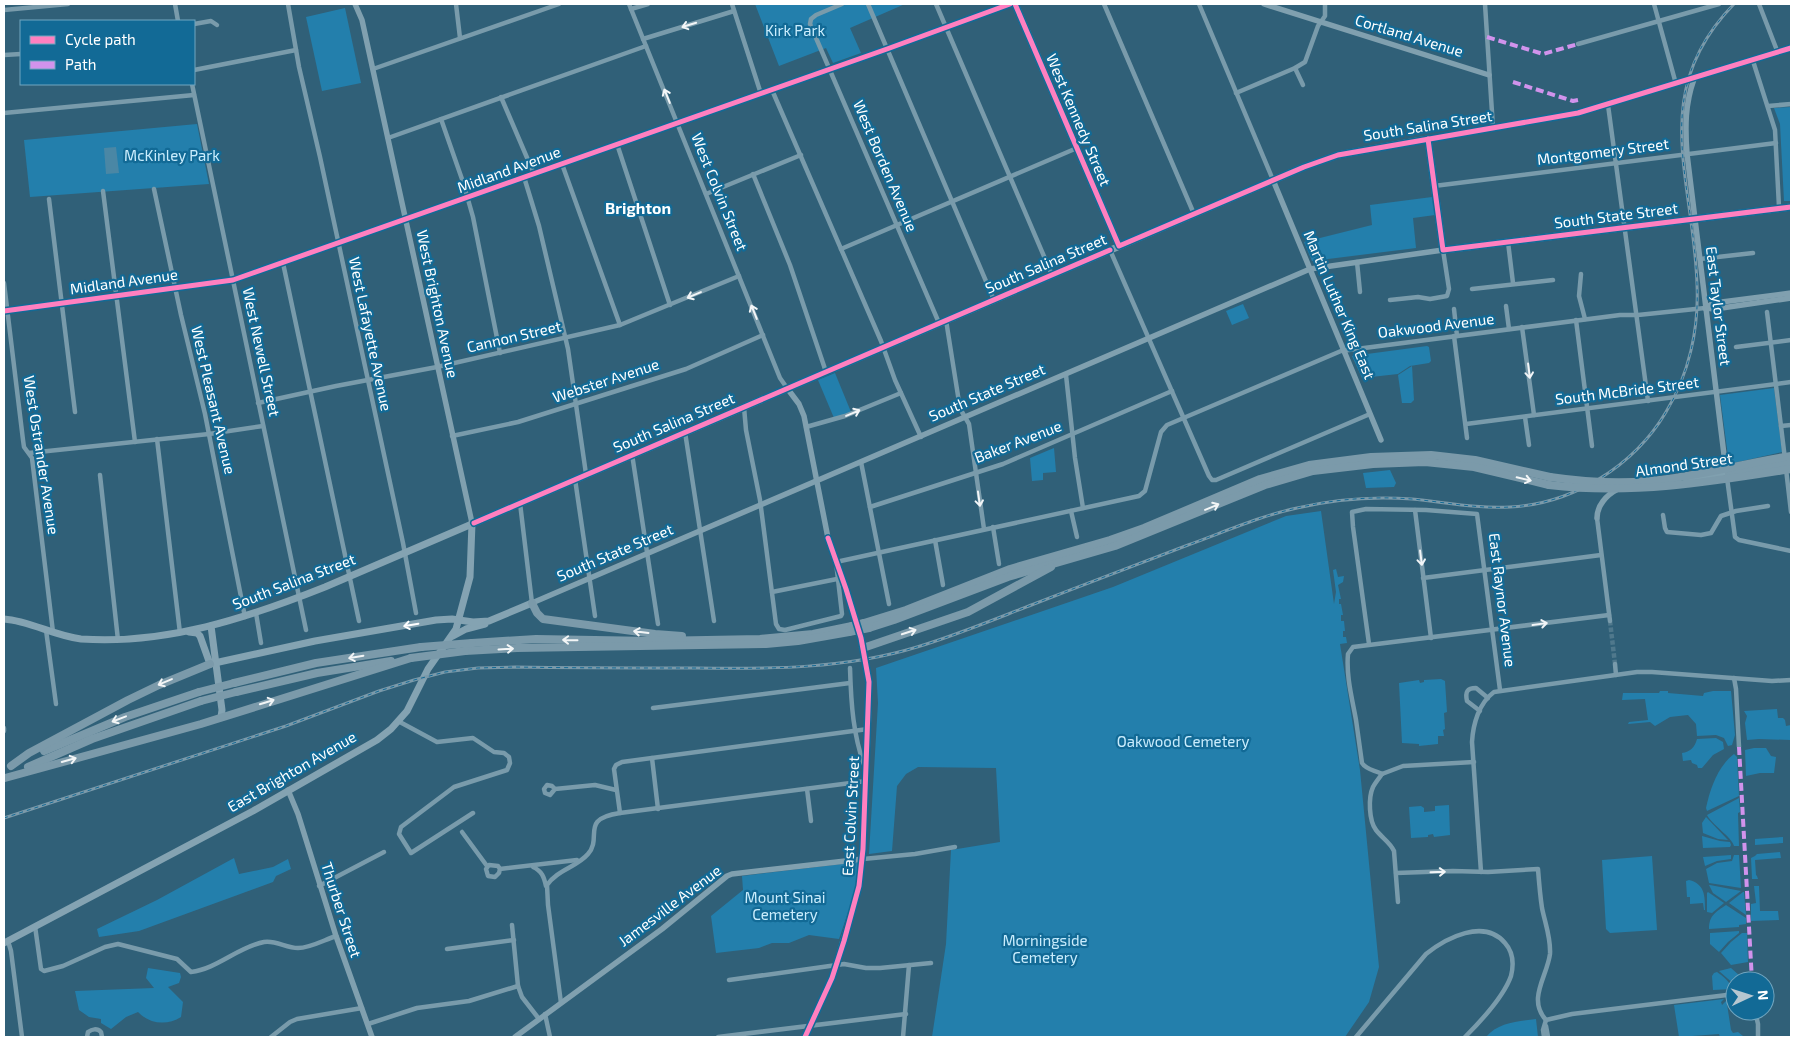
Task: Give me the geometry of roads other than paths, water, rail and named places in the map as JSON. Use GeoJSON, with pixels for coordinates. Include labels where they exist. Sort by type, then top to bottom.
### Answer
{"type":"FeatureCollection","features":[{"type":"Feature","properties":{"kind":"highway"},"geometry":{"type":"LineString","coordinates":[[1738,466],[1750,460],[1791,452]]}},
{"type":"Feature","properties":{"kind":"highway"},"geometry":{"type":"LineString","coordinates":[[866,625],[1010,569],[1070,553],[1135,531],[1260,479],[1309,465],[1407,458],[1474,467],[1585,489],[1624,490],[1701,484],[1791,469]]}},
{"type":"Feature","properties":{"kind":"highway"},"geometry":{"type":"LineString","coordinates":[[1550,481],[1649,481],[1790,459]]}},
{"type":"Feature","properties":{"kind":"highway"},"geometry":{"type":"LineString","coordinates":[[1680,485],[1790,459]]}},
{"type":"Feature","properties":{"kind":"highway"},"geometry":{"type":"LineString","coordinates":[[6,773],[100,736],[201,701],[317,673],[465,651],[517,648],[766,644],[806,640],[894,620],[1008,577],[1115,546],[1265,485],[1313,471],[1372,460]]}},
{"type":"Feature","properties":{"kind":"highway"},"geometry":{"type":"LineString","coordinates":[[863,648],[968,612],[1034,578],[1059,562]]}},
{"type":"Feature","properties":{"kind":"highway"},"geometry":{"type":"LineString","coordinates":[[532,603],[543,619],[655,634],[724,639]]}},
{"type":"Feature","properties":{"kind":"highway"},"geometry":{"type":"LineString","coordinates":[[6,773],[94,729],[198,692],[316,663],[421,647],[472,642],[781,638],[850,629]]}},
{"type":"Feature","properties":{"kind":"highway"},"geometry":{"type":"LineString","coordinates":[[6,773],[201,724],[411,658]]}},
{"type":"Feature","properties":{"kind":"highway"},"geometry":{"type":"LineString","coordinates":[[6,773],[29,753],[128,700],[212,663]]}},
{"type":"Feature","properties":{"kind":"main road","name":"West Kennedy Street"},"geometry":{"type":"LineString","coordinates":[[1014,4],[1119,246]]}},
{"type":"Feature","properties":{"kind":"main road","name":"South Salina Street"},"geometry":{"type":"LineString","coordinates":[[4,619],[78,638],[118,640],[183,632],[246,617],[300,597],[472,524],[1273,180],[1338,155],[1428,139]]}},
{"type":"Feature","properties":{"kind":"main road"},"geometry":{"type":"LineString","coordinates":[[1428,139],[1444,250]]}},
{"type":"Feature","properties":{"kind":"main road","name":"South State Street"},"geometry":{"type":"LineString","coordinates":[[1444,250],[1791,207]]}},
{"type":"Feature","properties":{"kind":"main road","name":"East Brighton Avenue"},"geometry":{"type":"LineString","coordinates":[[6,942],[214,833],[377,740],[398,721],[411,703],[428,669],[456,630],[470,577],[472,524]]}},
{"type":"Feature","properties":{"kind":"main road","name":"South State Street"},"geometry":{"type":"LineString","coordinates":[[212,663],[315,641],[444,620],[481,622],[494,620],[532,603]]}},
{"type":"Feature","properties":{"kind":"main road"},"geometry":{"type":"LineString","coordinates":[[444,620],[456,630]]}},
{"type":"Feature","properties":{"kind":"main road"},"geometry":{"type":"LineString","coordinates":[[451,637],[466,629],[481,626],[494,620]]}},
{"type":"Feature","properties":{"kind":"main road"},"geometry":{"type":"LineString","coordinates":[[209,627],[216,702],[221,717]]}},
{"type":"Feature","properties":{"kind":"main road"},"geometry":{"type":"LineString","coordinates":[[183,632],[198,633],[212,663]]}},
{"type":"Feature","properties":{"kind":"street"},"geometry":{"type":"LineString","coordinates":[[4,10],[68,4]]}},
{"type":"Feature","properties":{"kind":"street"},"geometry":{"type":"LineString","coordinates":[[175,4],[178,20]]}},
{"type":"Feature","properties":{"kind":"street","name":"West Lafayette Avenue"},"geometry":{"type":"LineString","coordinates":[[288,4],[296,50],[368,380],[416,613]]}},
{"type":"Feature","properties":{"kind":"street","name":"West Brighton Avenue"},"geometry":{"type":"LineString","coordinates":[[355,4],[362,20],[472,524]]}},
{"type":"Feature","properties":{"kind":"street"},"geometry":{"type":"LineString","coordinates":[[456,4],[460,38]]}},
{"type":"Feature","properties":{"kind":"street"},"geometry":{"type":"LineString","coordinates":[[372,69],[557,4]]}},
{"type":"Feature","properties":{"kind":"street","name":"West Colvin Street"},"geometry":{"type":"LineString","coordinates":[[629,4],[780,378],[788,388]]}},
{"type":"Feature","properties":{"kind":"street"},"geometry":{"type":"LineString","coordinates":[[631,9],[648,4]]}},
{"type":"Feature","properties":{"kind":"street"},"geometry":{"type":"LineString","coordinates":[[732,4],[761,94]]}},
{"type":"Feature","properties":{"kind":"street","name":"West Borden Avenue"},"geometry":{"type":"LineString","coordinates":[[842,4],[816,15],[811,19],[810,24],[897,226],[942,322],[959,402],[969,424],[984,529]]}},
{"type":"Feature","properties":{"kind":"street"},"geometry":{"type":"LineString","coordinates":[[868,4],[994,300]]}},
{"type":"Feature","properties":{"kind":"street"},"geometry":{"type":"LineString","coordinates":[[936,4],[1052,275]]}},
{"type":"Feature","properties":{"kind":"street","name":"Midland Avenue"},"geometry":{"type":"LineString","coordinates":[[6,311],[233,280],[830,70],[1010,4]]}},
{"type":"Feature","properties":{"kind":"street"},"geometry":{"type":"LineString","coordinates":[[1104,4],[1194,214]]}},
{"type":"Feature","properties":{"kind":"street"},"geometry":{"type":"LineString","coordinates":[[1198,4],[1273,180]]}},
{"type":"Feature","properties":{"kind":"street","name":"Cortland Avenue"},"geometry":{"type":"LineString","coordinates":[[1264,4],[1276,6],[1489,74]]}},
{"type":"Feature","properties":{"kind":"street"},"geometry":{"type":"LineString","coordinates":[[1236,94],[1302,65],[1307,59],[1318,26],[1326,12],[1325,4]]}},
{"type":"Feature","properties":{"kind":"street"},"geometry":{"type":"LineString","coordinates":[[1485,4],[1493,128]]}},
{"type":"Feature","properties":{"kind":"street"},"geometry":{"type":"LineString","coordinates":[[1654,4],[1676,84]]}},
{"type":"Feature","properties":{"kind":"street"},"geometry":{"type":"LineString","coordinates":[[1578,44],[1719,4]]}},
{"type":"Feature","properties":{"kind":"street"},"geometry":{"type":"LineString","coordinates":[[1758,4],[1778,53]]}},
{"type":"Feature","properties":{"kind":"street"},"geometry":{"type":"LineString","coordinates":[[643,39],[734,11]]}},
{"type":"Feature","properties":{"kind":"street"},"geometry":{"type":"LineString","coordinates":[[195,24],[211,21],[217,26]]}},
{"type":"Feature","properties":{"kind":"street"},"geometry":{"type":"LineString","coordinates":[[388,138],[646,46]]}},
{"type":"Feature","properties":{"kind":"street","name":"South Salina Street"},"geometry":{"type":"LineString","coordinates":[[1428,139],[1558,118],[1608,105],[1791,48]]}},
{"type":"Feature","properties":{"kind":"street"},"geometry":{"type":"LineString","coordinates":[[195,70],[296,50]]}},
{"type":"Feature","properties":{"kind":"street"},"geometry":{"type":"LineString","coordinates":[[4,55],[20,54]]}},
{"type":"Feature","properties":{"kind":"street"},"geometry":{"type":"LineString","coordinates":[[1754,61],[1775,130],[1779,207]]}},
{"type":"Feature","properties":{"kind":"street"},"geometry":{"type":"LineString","coordinates":[[1295,68],[1303,85]]}},
{"type":"Feature","properties":{"kind":"street","name":"East Taylor Street"},"geometry":{"type":"LineString","coordinates":[[1694,79],[1686,110],[1687,154],[1735,537],[1739,540],[1791,552]]}},
{"type":"Feature","properties":{"kind":"street","name":"West Newell Street"},"geometry":{"type":"LineString","coordinates":[[192,85],[306,630]]}},
{"type":"Feature","properties":{"kind":"street"},"geometry":{"type":"LineString","coordinates":[[772,90],[921,437]]}},
{"type":"Feature","properties":{"kind":"street"},"geometry":{"type":"LineString","coordinates":[[4,113],[194,96]]}},
{"type":"Feature","properties":{"kind":"street"},"geometry":{"type":"LineString","coordinates":[[501,97],[534,174]]}},
{"type":"Feature","properties":{"kind":"street"},"geometry":{"type":"LineString","coordinates":[[1768,106],[1791,104]]}},
{"type":"Feature","properties":{"kind":"street"},"geometry":{"type":"LineString","coordinates":[[1608,105],[1648,401]]}},
{"type":"Feature","properties":{"kind":"street"},"geometry":{"type":"LineString","coordinates":[[441,119],[467,198],[500,352]]}},
{"type":"Feature","properties":{"kind":"street","name":"Montgomery Street"},"geometry":{"type":"LineString","coordinates":[[1434,186],[1776,143]]}},
{"type":"Feature","properties":{"kind":"street"},"geometry":{"type":"LineString","coordinates":[[617,144],[670,305]]}},
{"type":"Feature","properties":{"kind":"street"},"geometry":{"type":"LineString","coordinates":[[841,249],[1077,148]]}},
{"type":"Feature","properties":{"kind":"street"},"geometry":{"type":"LineString","coordinates":[[706,194],[801,155]]}},
{"type":"Feature","properties":{"kind":"street"},"geometry":{"type":"LineString","coordinates":[[562,164],[620,325]]}},
{"type":"Feature","properties":{"kind":"street"},"geometry":{"type":"LineString","coordinates":[[753,174],[790,266],[826,372]]}},
{"type":"Feature","properties":{"kind":"street"},"geometry":{"type":"LineString","coordinates":[[524,177],[539,226],[566,338],[586,474]]}},
{"type":"Feature","properties":{"kind":"street","name":"Martin Luther King East"},"geometry":{"type":"LineString","coordinates":[[1273,180],[1381,440]]}},
{"type":"Feature","properties":{"kind":"street","name":"West Pleasant Avenue"},"geometry":{"type":"LineString","coordinates":[[154,189],[209,434],[246,617]]}},
{"type":"Feature","properties":{"kind":"street"},"geometry":{"type":"LineString","coordinates":[[103,191],[134,442]]}},
{"type":"Feature","properties":{"kind":"street"},"geometry":{"type":"LineString","coordinates":[[49,199],[75,412]]}},
{"type":"Feature","properties":{"kind":"street"},"geometry":{"type":"LineString","coordinates":[[1508,242],[1513,283]]}},
{"type":"Feature","properties":{"kind":"street"},"geometry":{"type":"LineString","coordinates":[[1110,250],[1209,476],[1213,480],[1370,414]]}},
{"type":"Feature","properties":{"kind":"street"},"geometry":{"type":"LineString","coordinates":[[1390,300],[1447,296],[1449,289],[1444,250]]}},
{"type":"Feature","properties":{"kind":"street","name":"South State Street"},"geometry":{"type":"LineString","coordinates":[[532,603],[1310,269],[1444,250]]}},
{"type":"Feature","properties":{"kind":"street"},"geometry":{"type":"LineString","coordinates":[[1700,259],[1753,252]]}},
{"type":"Feature","properties":{"kind":"street"},"geometry":{"type":"LineString","coordinates":[[283,262],[351,575],[359,621]]}},
{"type":"Feature","properties":{"kind":"street"},"geometry":{"type":"LineString","coordinates":[[1357,262],[1360,292]]}},
{"type":"Feature","properties":{"kind":"street"},"geometry":{"type":"LineString","coordinates":[[1581,274],[1579,296],[1585,319]]}},
{"type":"Feature","properties":{"kind":"street","name":"Cannon Street"},"geometry":{"type":"LineString","coordinates":[[258,403],[437,367],[620,325],[739,276]]}},
{"type":"Feature","properties":{"kind":"street"},"geometry":{"type":"LineString","coordinates":[[1472,289],[1553,280]]}},
{"type":"Feature","properties":{"kind":"street","name":"West Ostrander Avenue"},"geometry":{"type":"LineString","coordinates":[[4,283],[24,447],[32,458],[54,632]]}},
{"type":"Feature","properties":{"kind":"street"},"geometry":{"type":"LineString","coordinates":[[1705,308],[1715,309],[1791,293]]}},
{"type":"Feature","properties":{"kind":"street"},"geometry":{"type":"LineString","coordinates":[[1765,299],[1791,298]]}},
{"type":"Feature","properties":{"kind":"street"},"geometry":{"type":"LineString","coordinates":[[1506,306],[1509,329]]}},
{"type":"Feature","properties":{"kind":"street","name":"Oakwood Avenue"},"geometry":{"type":"LineString","coordinates":[[1083,508],[1130,499],[1144,493],[1161,432],[1167,425],[1344,351],[1576,320],[1705,308]]}},
{"type":"Feature","properties":{"kind":"street"},"geometry":{"type":"LineString","coordinates":[[1454,309],[1455,336],[1467,438]]}},
{"type":"Feature","properties":{"kind":"street"},"geometry":{"type":"LineString","coordinates":[[1767,312],[1781,426],[1790,459],[1791,512]]}},
{"type":"Feature","properties":{"kind":"street"},"geometry":{"type":"LineString","coordinates":[[1576,320],[1592,446]]}},
{"type":"Feature","properties":{"kind":"street"},"geometry":{"type":"LineString","coordinates":[[1522,328],[1534,415]]}},
{"type":"Feature","properties":{"kind":"street","name":"Webster Avenue"},"geometry":{"type":"LineString","coordinates":[[452,436],[512,424],[686,369],[763,335]]}},
{"type":"Feature","properties":{"kind":"street"},"geometry":{"type":"LineString","coordinates":[[1736,347],[1791,340]]}},
{"type":"Feature","properties":{"kind":"street"},"geometry":{"type":"LineString","coordinates":[[836,562],[1083,508],[1066,375]]}},
{"type":"Feature","properties":{"kind":"street","name":"South McBride Street"},"geometry":{"type":"LineString","coordinates":[[1466,424],[1791,382]]}},
{"type":"Feature","properties":{"kind":"street","name":"East Colvin Street"},"geometry":{"type":"LineString","coordinates":[[788,388],[802,409],[828,538],[846,589],[863,648],[869,682],[863,859],[856,901],[836,965],[805,1037]]}},
{"type":"Feature","properties":{"kind":"street","name":"Baker Avenue"},"geometry":{"type":"LineString","coordinates":[[870,507],[1026,455],[1172,391]]}},
{"type":"Feature","properties":{"kind":"street"},"geometry":{"type":"LineString","coordinates":[[806,427],[845,416],[901,393]]}},
{"type":"Feature","properties":{"kind":"street"},"geometry":{"type":"LineString","coordinates":[[744,407],[761,505],[772,592],[837,579]]}},
{"type":"Feature","properties":{"kind":"street"},"geometry":{"type":"LineString","coordinates":[[1525,417],[1529,445]]}},
{"type":"Feature","properties":{"kind":"street"},"geometry":{"type":"LineString","coordinates":[[29,453],[209,434],[263,426]]}},
{"type":"Feature","properties":{"kind":"street"},"geometry":{"type":"LineString","coordinates":[[1781,426],[1791,426]]}},
{"type":"Feature","properties":{"kind":"street"},"geometry":{"type":"LineString","coordinates":[[685,432],[714,621]]}},
{"type":"Feature","properties":{"kind":"street"},"geometry":{"type":"LineString","coordinates":[[157,439],[183,632]]}},
{"type":"Feature","properties":{"kind":"street"},"geometry":{"type":"LineString","coordinates":[[632,454],[658,624]]}},
{"type":"Feature","properties":{"kind":"street","name":"Almond Street"},"geometry":{"type":"LineString","coordinates":[[1597,518],[1600,505],[1611,493],[1620,488],[1678,482],[1790,459]]}},
{"type":"Feature","properties":{"kind":"street"},"geometry":{"type":"LineString","coordinates":[[862,462],[889,604]]}},
{"type":"Feature","properties":{"kind":"street"},"geometry":{"type":"LineString","coordinates":[[100,475],[118,640]]}},
{"type":"Feature","properties":{"kind":"street"},"geometry":{"type":"LineString","coordinates":[[575,479],[595,616]]}},
{"type":"Feature","properties":{"kind":"street"},"geometry":{"type":"LineString","coordinates":[[520,503],[532,603]]}},
{"type":"Feature","properties":{"kind":"street"},"geometry":{"type":"LineString","coordinates":[[1663,515],[1667,532],[1701,536],[1709,535],[1712,532],[1720,517],[1768,506]]}},
{"type":"Feature","properties":{"kind":"street"},"geometry":{"type":"LineString","coordinates":[[1369,644],[1352,512],[1366,509],[1415,510],[1431,638]]}},
{"type":"Feature","properties":{"kind":"street","name":"East Raynor Avenue"},"geometry":{"type":"LineString","coordinates":[[1415,510],[1477,514],[1500,690]]}},
{"type":"Feature","properties":{"kind":"street"},"geometry":{"type":"LineString","coordinates":[[1071,511],[1077,538]]}},
{"type":"Feature","properties":{"kind":"street"},"geometry":{"type":"LineString","coordinates":[[1597,518],[1610,621]]}},
{"type":"Feature","properties":{"kind":"street"},"geometry":{"type":"LineString","coordinates":[[993,527],[999,564]]}},
{"type":"Feature","properties":{"kind":"street"},"geometry":{"type":"LineString","coordinates":[[935,540],[944,586]]}},
{"type":"Feature","properties":{"kind":"street"},"geometry":{"type":"LineString","coordinates":[[1423,578],[1601,555]]}},
{"type":"Feature","properties":{"kind":"street","name":"East Colvin Street"},"geometry":{"type":"LineString","coordinates":[[772,592],[776,624],[779,629],[785,630],[841,616],[836,562]]}},
{"type":"Feature","properties":{"kind":"street"},"geometry":{"type":"LineString","coordinates":[[838,591],[846,589]]}},
{"type":"Feature","properties":{"kind":"street"},"geometry":{"type":"LineString","coordinates":[[256,613],[261,643]]}},
{"type":"Feature","properties":{"kind":"street"},"geometry":{"type":"LineString","coordinates":[[1382,774],[1367,768],[1362,763],[1351,698],[1348,654],[1354,647],[1609,615]]}},
{"type":"Feature","properties":{"kind":"street"},"geometry":{"type":"LineString","coordinates":[[46,630],[56,704]]}},
{"type":"Feature","properties":{"kind":"street"},"geometry":{"type":"LineString","coordinates":[[1615,664],[1616,674]]}},
{"type":"Feature","properties":{"kind":"street","name":"East Colvin Street"},"geometry":{"type":"LineString","coordinates":[[850,668],[855,731],[866,772]]}},
{"type":"Feature","properties":{"kind":"street"},"geometry":{"type":"LineString","coordinates":[[1481,872],[1472,733],[1480,711],[1494,692],[1616,674],[1652,672],[1772,681],[1791,680]]}},
{"type":"Feature","properties":{"kind":"street"},"geometry":{"type":"LineString","coordinates":[[1734,678],[1739,747]]}},
{"type":"Feature","properties":{"kind":"street"},"geometry":{"type":"LineString","coordinates":[[653,708],[850,683]]}},
{"type":"Feature","properties":{"kind":"street"},"geometry":{"type":"LineString","coordinates":[[1480,711],[1466,701],[1465,695],[1467,691],[1470,688],[1476,688],[1488,698]]}},
{"type":"Feature","properties":{"kind":"street"},"geometry":{"type":"LineString","coordinates":[[398,721],[437,742],[473,738],[494,752],[504,753],[509,757],[510,763],[506,770],[454,787],[401,827],[399,834],[411,853],[473,813]]}},
{"type":"Feature","properties":{"kind":"street"},"geometry":{"type":"LineString","coordinates":[[620,813],[614,769],[616,765],[622,762],[868,730]]}},
{"type":"Feature","properties":{"kind":"street"},"geometry":{"type":"LineString","coordinates":[[652,758],[658,808]]}},
{"type":"Feature","properties":{"kind":"street"},"geometry":{"type":"LineString","coordinates":[[1398,902],[1394,851],[1392,846],[1372,823],[1371,793],[1375,784],[1382,774],[1403,766],[1474,762]]}},
{"type":"Feature","properties":{"kind":"street"},"geometry":{"type":"LineString","coordinates":[[546,887],[550,880],[587,855],[591,850],[593,833],[597,823],[606,816],[866,781]]}},
{"type":"Feature","properties":{"kind":"street"},"geometry":{"type":"LineString","coordinates":[[555,789],[594,785],[616,790]]}},
{"type":"Feature","properties":{"kind":"street"},"geometry":{"type":"LineString","coordinates":[[807,789],[811,821]]}},
{"type":"Feature","properties":{"kind":"street","name":"Thurber Street"},"geometry":{"type":"LineString","coordinates":[[288,790],[298,814],[319,886],[372,1037]]}},
{"type":"Feature","properties":{"kind":"street"},"geometry":{"type":"LineString","coordinates":[[462,832],[487,866],[486,872],[491,877],[499,874],[500,869]]}},
{"type":"Feature","properties":{"kind":"street","name":"Jamesville Avenue"},"geometry":{"type":"LineString","coordinates":[[515,1037],[655,933],[727,876],[915,854],[956,847]]}},
{"type":"Feature","properties":{"kind":"street"},"geometry":{"type":"LineString","coordinates":[[319,886],[384,852]]}},
{"type":"Feature","properties":{"kind":"street"},"geometry":{"type":"LineString","coordinates":[[487,866],[494,865],[500,869],[580,860]]}},
{"type":"Feature","properties":{"kind":"street"},"geometry":{"type":"LineString","coordinates":[[532,866],[539,869],[546,887],[561,1003]]}},
{"type":"Feature","properties":{"kind":"street"},"geometry":{"type":"LineString","coordinates":[[1396,873],[1538,869],[1540,894],[1550,951],[1547,969],[1537,996],[1540,1012],[1546,1022],[1546,1037]]}},
{"type":"Feature","properties":{"kind":"street"},"geometry":{"type":"LineString","coordinates":[[512,925],[518,986],[522,997],[539,1019]]}},
{"type":"Feature","properties":{"kind":"street"},"geometry":{"type":"LineString","coordinates":[[35,926],[39,961],[41,969],[44,971],[63,966],[105,946],[118,944],[177,959],[191,972],[204,969],[262,942],[276,942],[297,948],[336,936]]}},
{"type":"Feature","properties":{"kind":"street"},"geometry":{"type":"LineString","coordinates":[[1356,1037],[1434,947],[1458,935],[1489,932],[1502,939],[1508,946],[1512,959],[1512,969],[1501,993],[1465,1037]]}},
{"type":"Feature","properties":{"kind":"street"},"geometry":{"type":"LineString","coordinates":[[447,949],[514,940]]}},
{"type":"Feature","properties":{"kind":"street"},"geometry":{"type":"LineString","coordinates":[[6,942],[11,951],[22,1037]]}},
{"type":"Feature","properties":{"kind":"street"},"geometry":{"type":"LineString","coordinates":[[729,980],[844,964],[866,968],[880,968],[931,963]]}},
{"type":"Feature","properties":{"kind":"street"},"geometry":{"type":"LineString","coordinates":[[904,1037],[909,965]]}},
{"type":"Feature","properties":{"kind":"street"},"geometry":{"type":"LineString","coordinates":[[368,1024],[416,1008],[469,1001],[518,986]]}},
{"type":"Feature","properties":{"kind":"street"},"geometry":{"type":"LineString","coordinates":[[1546,1022],[1572,1014],[1725,995]]}},
{"type":"Feature","properties":{"kind":"street"},"geometry":{"type":"LineString","coordinates":[[271,1037],[290,1022],[297,1019],[362,1008]]}},
{"type":"Feature","properties":{"kind":"street"},"geometry":{"type":"LineString","coordinates":[[545,1014],[550,1037]]}},
{"type":"Feature","properties":{"kind":"street"},"geometry":{"type":"LineString","coordinates":[[718,1037],[748,1035],[906,1014]]}},
{"type":"Feature","properties":{"kind":"street"},"geometry":{"type":"LineString","coordinates":[[1755,1021],[1757,1037]]}},
{"type":"Feature","properties":{"kind":"street"},"geometry":{"type":"LineString","coordinates":[[87,1037],[88,1032],[97,1029],[101,1032],[102,1037]]}},
{"type":"Feature","properties":{"kind":"tunnel"},"geometry":{"type":"LineString","coordinates":[[1610,621],[1615,664]]}},
{"type":"Feature","properties":{"kind":"railway"},"geometry":{"type":"LineString","coordinates":[[4,818],[286,726],[379,691],[445,672],[478,668],[515,667],[780,668],[863,660],[917,647],[976,627],[1242,525],[1269,515],[1297,508],[1340,500],[1368,498],[1412,499],[1473,506],[1510,507],[1533,504],[1579,490],[1600,479],[1619,465],[1653,431],[1674,397],[1686,367],[1694,334],[1697,285],[1694,246],[1684,173],[1683,104],[1691,71],[1707,37],[1734,4]]}},
{"type":"Feature","properties":{"kind":"district","name":"Brighton"},"geometry":{"type":"Point","coordinates":[638,208]}},
{"type":"Feature","properties":{"kind":"park label","name":"Kirk Park"},"geometry":{"type":"Point","coordinates":[795,31]}},
{"type":"Feature","properties":{"kind":"park label","name":"McKinley Park"},"geometry":{"type":"Point","coordinates":[172,156]}},
{"type":"Feature","properties":{"kind":"park label","name":"Oakwood Cemetery"},"geometry":{"type":"Point","coordinates":[1183,742]}},
{"type":"Feature","properties":{"kind":"park label","name":"Mount Sinai Cemetery"},"geometry":{"type":"Point","coordinates":[785,906]}},
{"type":"Feature","properties":{"kind":"park label","name":"Morningside Cemetery"},"geometry":{"type":"Point","coordinates":[1045,950]}}]}
